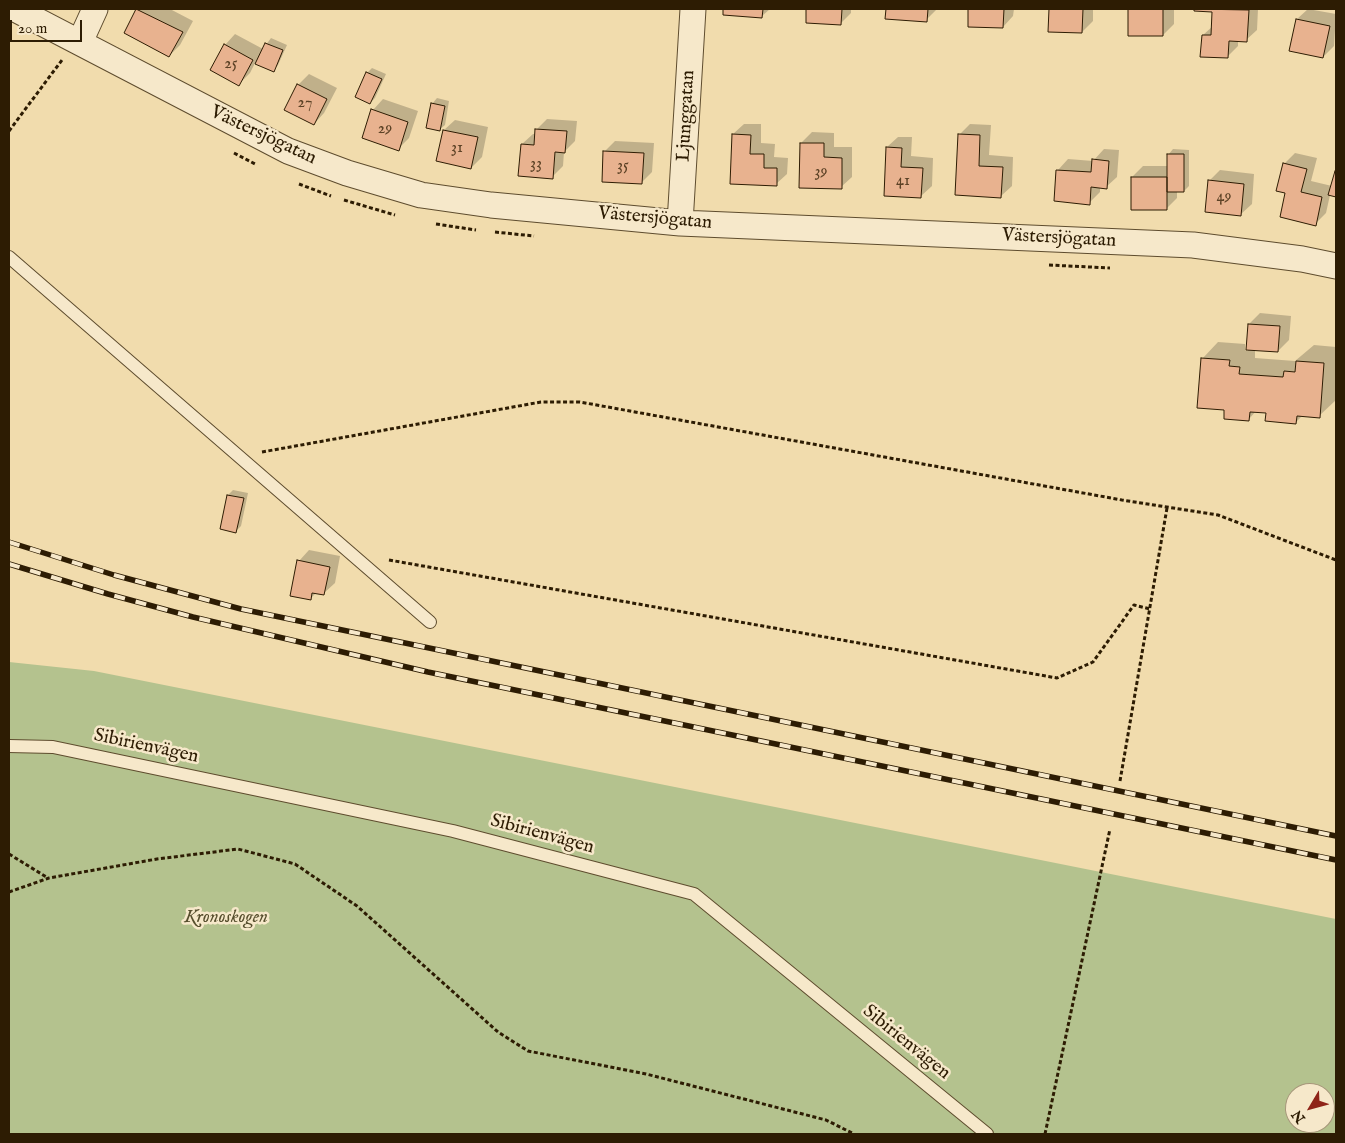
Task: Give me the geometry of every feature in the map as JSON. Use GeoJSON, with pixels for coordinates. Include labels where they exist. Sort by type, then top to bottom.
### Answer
{"type":"FeatureCollection","features":[{"type":"Feature","properties":{"kind":"street","name":"Västersjögatan"},"geometry":{"type":"LineString","coordinates":[[15,9],[288,151],[347,173],[422,195],[491,205],[680,223],[1193,245],[1302,259],[1336,266]]}},
{"type":"Feature","properties":{"kind":"street"},"geometry":{"type":"LineString","coordinates":[[80,42],[95,9]]}},
{"type":"Feature","properties":{"kind":"street","name":"Ljunggatan"},"geometry":{"type":"LineString","coordinates":[[680,223],[693,9]]}},
{"type":"Feature","properties":{"kind":"lane"},"geometry":{"type":"LineString","coordinates":[[9,257],[430,622]]}},
{"type":"Feature","properties":{"kind":"lane","name":"Sibirienvägen"},"geometry":{"type":"LineString","coordinates":[[9,746],[53,747],[443,829],[694,894],[987,1134]]}},
{"type":"Feature","properties":{"kind":"path"},"geometry":{"type":"LineString","coordinates":[[9,131],[61,61],[80,42]]}},
{"type":"Feature","properties":{"kind":"path"},"geometry":{"type":"LineString","coordinates":[[237,456],[541,402],[566,402],[1167,508],[1218,515],[1336,560]]}},
{"type":"Feature","properties":{"kind":"path"},"geometry":{"type":"LineString","coordinates":[[1120,781],[1167,508]]}},
{"type":"Feature","properties":{"kind":"path"},"geometry":{"type":"LineString","coordinates":[[356,558],[388,560],[1057,678],[1093,662],[1134,606],[1150,609]]}},
{"type":"Feature","properties":{"kind":"path"},"geometry":{"type":"LineString","coordinates":[[1045,1134],[1110,829]]}},
{"type":"Feature","properties":{"kind":"path"},"geometry":{"type":"LineString","coordinates":[[9,892],[49,878],[157,859],[238,849],[295,864],[357,906],[498,1032],[528,1051],[646,1074],[826,1120],[854,1134]]}},
{"type":"Feature","properties":{"kind":"path"},"geometry":{"type":"LineString","coordinates":[[9,854],[49,878]]}},
{"type":"Feature","properties":{"kind":"green space","name":"Kronoskogen"},"geometry":{"type":"Polygon","coordinates":[[[9,662],[94,671],[1336,919],[1336,1134],[9,1134],[9,662]]]}},
{"type":"Feature","properties":{"kind":"building"},"geometry":{"type":"Polygon","coordinates":[[[136,9],[183,32],[169,57],[124,33],[136,9]]]}},
{"type":"Feature","properties":{"kind":"building"},"geometry":{"type":"Polygon","coordinates":[[[723,9],[763,9],[762,18],[723,15],[723,9]]]}},
{"type":"Feature","properties":{"kind":"building"},"geometry":{"type":"Polygon","coordinates":[[[806,9],[842,9],[841,25],[806,23],[806,9]]]}},
{"type":"Feature","properties":{"kind":"building"},"geometry":{"type":"Polygon","coordinates":[[[886,9],[928,9],[927,22],[885,19],[886,9]]]}},
{"type":"Feature","properties":{"kind":"building"},"geometry":{"type":"Polygon","coordinates":[[[968,9],[1004,9],[1003,28],[968,27],[968,9]]]}},
{"type":"Feature","properties":{"kind":"building"},"geometry":{"type":"Polygon","coordinates":[[[1049,9],[1083,9],[1082,33],[1048,32],[1049,9]]]}},
{"type":"Feature","properties":{"kind":"building"},"geometry":{"type":"Polygon","coordinates":[[[1128,9],[1163,9],[1163,36],[1128,36],[1128,9]]]}},
{"type":"Feature","properties":{"kind":"building"},"geometry":{"type":"Polygon","coordinates":[[[1194,9],[1249,10],[1247,42],[1229,41],[1228,58],[1200,57],[1202,35],[1211,35],[1212,12],[1194,11],[1194,9]]]}},
{"type":"Feature","properties":{"kind":"building"},"geometry":{"type":"Polygon","coordinates":[[[1296,19],[1330,26],[1323,58],[1289,51],[1296,19]]]}},
{"type":"Feature","properties":{"kind":"building"},"geometry":{"type":"Polygon","coordinates":[[[265,43],[283,50],[274,72],[255,64],[265,43]]]}},
{"type":"Feature","properties":{"kind":"building"},"geometry":{"type":"Polygon","coordinates":[[[224,44],[253,60],[239,86],[210,70],[224,44]]]}},
{"type":"Feature","properties":{"kind":"building"},"geometry":{"type":"Polygon","coordinates":[[[366,72],[382,79],[370,104],[355,97],[366,72]]]}},
{"type":"Feature","properties":{"kind":"building"},"geometry":{"type":"Polygon","coordinates":[[[297,84],[327,99],[314,125],[284,110],[297,84]]]}},
{"type":"Feature","properties":{"kind":"building"},"geometry":{"type":"Polygon","coordinates":[[[431,103],[445,106],[440,131],[426,128],[431,103]]]}},
{"type":"Feature","properties":{"kind":"building"},"geometry":{"type":"Polygon","coordinates":[[[371,109],[408,122],[399,151],[362,138],[371,109]]]}},
{"type":"Feature","properties":{"kind":"building"},"geometry":{"type":"Polygon","coordinates":[[[535,129],[567,131],[565,153],[555,152],[553,179],[518,176],[521,144],[534,145],[535,129]]]}},
{"type":"Feature","properties":{"kind":"building"},"geometry":{"type":"Polygon","coordinates":[[[443,130],[478,137],[471,169],[436,161],[443,130]]]}},
{"type":"Feature","properties":{"kind":"building"},"geometry":{"type":"Polygon","coordinates":[[[732,134],[751,135],[750,154],[764,154],[764,168],[777,168],[777,186],[730,184],[732,134]]]}},
{"type":"Feature","properties":{"kind":"building"},"geometry":{"type":"Polygon","coordinates":[[[958,134],[980,135],[979,166],[1003,167],[1001,198],[955,195],[958,134]]]}},
{"type":"Feature","properties":{"kind":"building"},"geometry":{"type":"Polygon","coordinates":[[[800,143],[824,143],[824,157],[842,158],[842,189],[799,188],[800,143]]]}},
{"type":"Feature","properties":{"kind":"building"},"geometry":{"type":"Polygon","coordinates":[[[886,147],[902,148],[901,167],[923,168],[921,198],[884,196],[886,147]]]}},
{"type":"Feature","properties":{"kind":"building"},"geometry":{"type":"Polygon","coordinates":[[[603,151],[644,153],[642,184],[602,182],[603,151]]]}},
{"type":"Feature","properties":{"kind":"building"},"geometry":{"type":"Polygon","coordinates":[[[1167,154],[1184,154],[1184,192],[1167,192],[1167,154]]]}},
{"type":"Feature","properties":{"kind":"building"},"geometry":{"type":"Polygon","coordinates":[[[1092,159],[1109,161],[1107,189],[1091,187],[1090,205],[1054,201],[1056,170],[1091,172],[1092,159]]]}},
{"type":"Feature","properties":{"kind":"building"},"geometry":{"type":"Polygon","coordinates":[[[1283,163],[1307,169],[1301,192],[1322,197],[1316,226],[1280,217],[1285,193],[1276,191],[1283,163]]]}},
{"type":"Feature","properties":{"kind":"building"},"geometry":{"type":"Polygon","coordinates":[[[1336,171],[1336,197],[1328,195],[1336,171]]]}},
{"type":"Feature","properties":{"kind":"building"},"geometry":{"type":"Polygon","coordinates":[[[1131,177],[1167,177],[1167,210],[1131,210],[1131,177]]]}},
{"type":"Feature","properties":{"kind":"building"},"geometry":{"type":"Polygon","coordinates":[[[1208,180],[1244,184],[1241,216],[1205,212],[1208,180]]]}},
{"type":"Feature","properties":{"kind":"building"},"geometry":{"type":"Polygon","coordinates":[[[1248,324],[1280,326],[1278,352],[1246,350],[1248,324]]]}},
{"type":"Feature","properties":{"kind":"building"},"geometry":{"type":"Polygon","coordinates":[[[1201,358],[1230,360],[1229,366],[1240,367],[1239,374],[1283,377],[1284,371],[1295,372],[1296,361],[1324,363],[1320,418],[1297,416],[1296,424],[1265,421],[1266,413],[1250,412],[1249,421],[1224,419],[1224,410],[1197,408],[1201,358]]]}},
{"type":"Feature","properties":{"kind":"building"},"geometry":{"type":"Polygon","coordinates":[[[227,495],[244,498],[236,533],[220,529],[227,495]]]}},
{"type":"Feature","properties":{"kind":"building"},"geometry":{"type":"Polygon","coordinates":[[[297,560],[330,567],[324,595],[312,593],[311,600],[290,596],[297,560]]]}},
{"type":"Feature","properties":{"kind":"railway"},"geometry":{"type":"LineString","coordinates":[[9,542],[114,575],[241,609],[1336,836]]}},
{"type":"Feature","properties":{"kind":"railway"},"geometry":{"type":"LineString","coordinates":[[9,564],[193,617],[428,672],[1336,860]]}}]}
